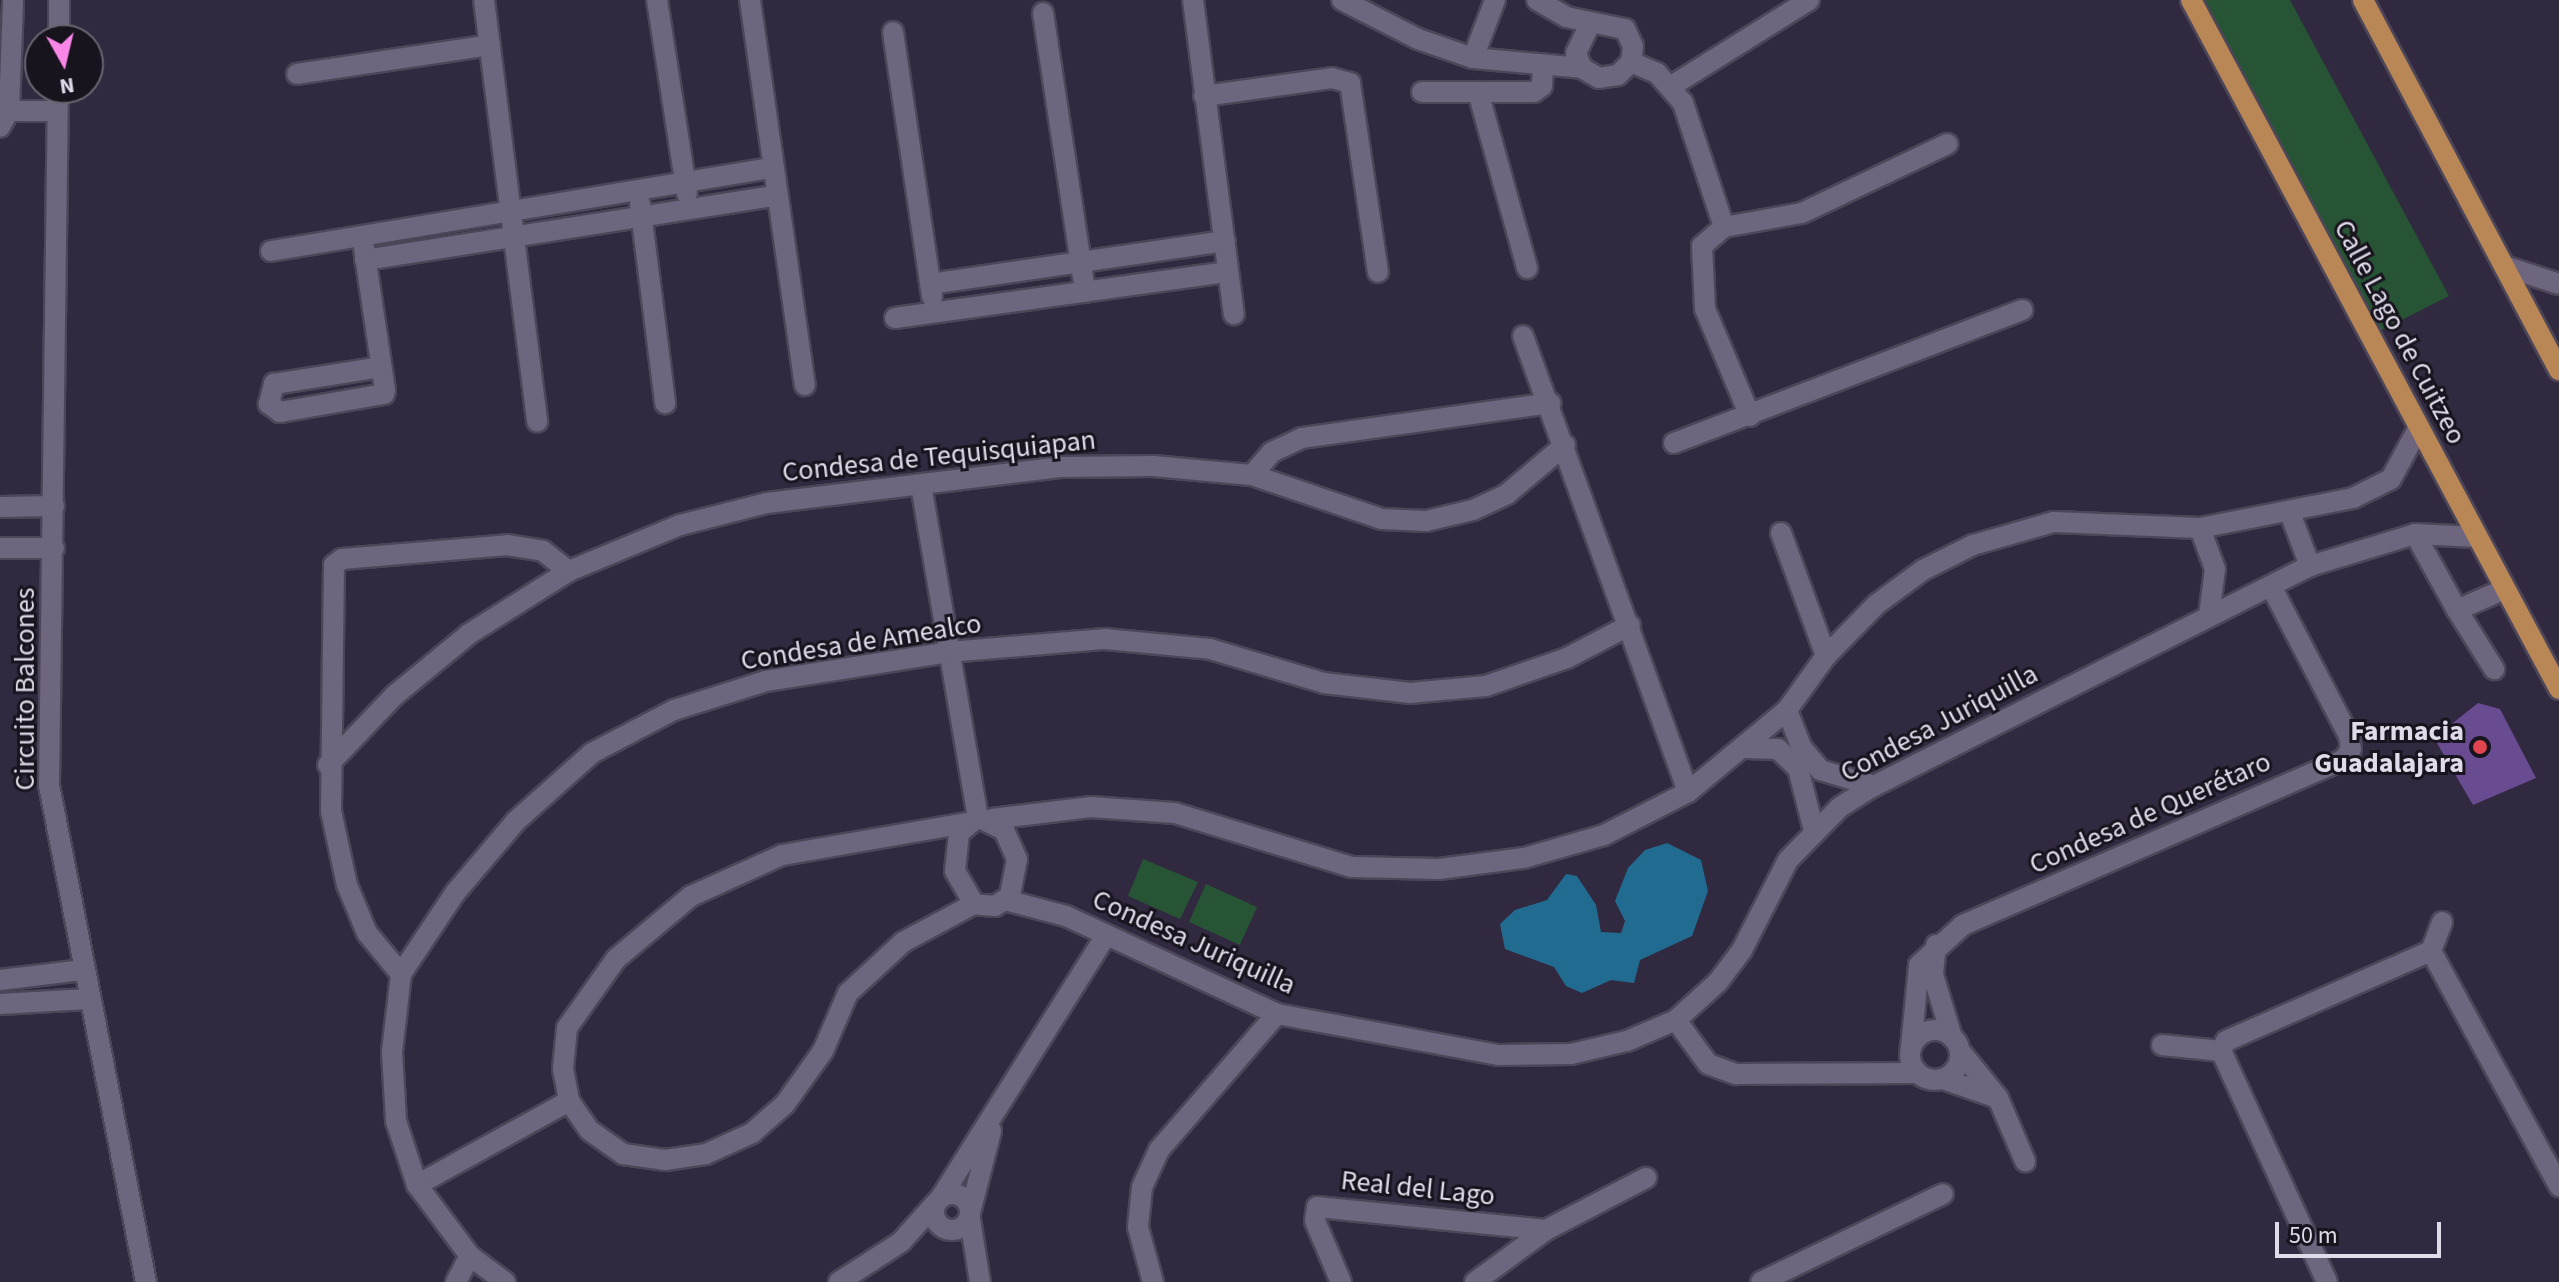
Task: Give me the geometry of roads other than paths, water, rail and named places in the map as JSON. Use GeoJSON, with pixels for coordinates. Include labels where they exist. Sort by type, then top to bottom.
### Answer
{"type":"FeatureCollection","features":[{"type":"Feature","properties":{"kind":"main road","name":"Calle Lago de Cuitzeo"},"geometry":{"type":"LineString","coordinates":[[2191,0],[2559,689]]}},
{"type":"Feature","properties":{"kind":"main road"},"geometry":{"type":"LineString","coordinates":[[2363,0],[2559,370]]}},
{"type":"Feature","properties":{"kind":"street"},"geometry":{"type":"LineString","coordinates":[[13,0],[4,119],[57,111]]}},
{"type":"Feature","properties":{"kind":"street"},"geometry":{"type":"LineString","coordinates":[[59,0],[59,24]]}},
{"type":"Feature","properties":{"kind":"street"},"geometry":{"type":"LineString","coordinates":[[484,0],[537,422]]}},
{"type":"Feature","properties":{"kind":"street"},"geometry":{"type":"LineString","coordinates":[[657,0],[689,210]]}},
{"type":"Feature","properties":{"kind":"street"},"geometry":{"type":"LineString","coordinates":[[750,0],[771,168],[805,385]]}},
{"type":"Feature","properties":{"kind":"street"},"geometry":{"type":"LineString","coordinates":[[1193,0],[1234,314]]}},
{"type":"Feature","properties":{"kind":"street"},"geometry":{"type":"LineString","coordinates":[[1342,0],[1418,39],[1473,58],[1543,68],[1582,68],[1608,76],[1631,62]]}},
{"type":"Feature","properties":{"kind":"street"},"geometry":{"type":"LineString","coordinates":[[1473,58],[1495,0]]}},
{"type":"Feature","properties":{"kind":"street"},"geometry":{"type":"LineString","coordinates":[[1537,0],[1590,24],[1608,21],[1625,29],[1633,46],[1631,62]]}},
{"type":"Feature","properties":{"kind":"street"},"geometry":{"type":"LineString","coordinates":[[1670,87],[1809,0]]}},
{"type":"Feature","properties":{"kind":"street"},"geometry":{"type":"LineString","coordinates":[[1043,13],[1085,292]]}},
{"type":"Feature","properties":{"kind":"street"},"geometry":{"type":"LineString","coordinates":[[1582,68],[1576,53],[1590,24]]}},
{"type":"Feature","properties":{"kind":"street"},"geometry":{"type":"LineString","coordinates":[[893,32],[933,313]]}},
{"type":"Feature","properties":{"kind":"street"},"geometry":{"type":"LineString","coordinates":[[297,74],[490,45]]}},
{"type":"Feature","properties":{"kind":"street"},"geometry":{"type":"LineString","coordinates":[[1631,62],[1670,87],[1683,103],[1724,227]]}},
{"type":"Feature","properties":{"kind":"street"},"geometry":{"type":"LineString","coordinates":[[1422,92],[1534,92],[1542,86],[1543,68]]}},
{"type":"Feature","properties":{"kind":"street"},"geometry":{"type":"LineString","coordinates":[[1204,96],[1332,78],[1350,83],[1378,272]]}},
{"type":"Feature","properties":{"kind":"street"},"geometry":{"type":"LineString","coordinates":[[1478,92],[1527,268]]}},
{"type":"Feature","properties":{"kind":"street","name":"Circuito Balcones"},"geometry":{"type":"LineString","coordinates":[[57,104],[49,785],[88,999],[146,1282]]}},
{"type":"Feature","properties":{"kind":"street"},"geometry":{"type":"LineString","coordinates":[[1750,416],[1705,309],[1702,246],[1724,227],[1802,213],[1947,144]]}},
{"type":"Feature","properties":{"kind":"street"},"geometry":{"type":"LineString","coordinates":[[271,251],[771,168]]}},
{"type":"Feature","properties":{"kind":"street"},"geometry":{"type":"LineString","coordinates":[[638,190],[665,403]]}},
{"type":"Feature","properties":{"kind":"street"},"geometry":{"type":"LineString","coordinates":[[365,260],[776,196]]}},
{"type":"Feature","properties":{"kind":"street"},"geometry":{"type":"LineString","coordinates":[[363,236],[385,390],[380,396],[280,412],[269,404],[274,384],[381,367]]}},
{"type":"Feature","properties":{"kind":"street"},"geometry":{"type":"LineString","coordinates":[[930,284],[1225,241]]}},
{"type":"Feature","properties":{"kind":"street"},"geometry":{"type":"LineString","coordinates":[[2504,266],[2559,284]]}},
{"type":"Feature","properties":{"kind":"street"},"geometry":{"type":"LineString","coordinates":[[895,318],[1228,272]]}},
{"type":"Feature","properties":{"kind":"street"},"geometry":{"type":"LineString","coordinates":[[1674,443],[2022,310]]}},
{"type":"Feature","properties":{"kind":"street"},"geometry":{"type":"LineString","coordinates":[[1523,336],[1551,403],[1688,792]]}},
{"type":"Feature","properties":{"kind":"street"},"geometry":{"type":"LineString","coordinates":[[1252,475],[1272,452],[1302,438],[1551,403]]}},
{"type":"Feature","properties":{"kind":"street","name":"Condesa Juriquilla"},"geometry":{"type":"LineString","coordinates":[[2419,427],[2391,479],[2353,498],[2290,513],[2200,528],[2054,522],[2013,531],[1923,570],[1877,604],[1826,656],[1787,710],[1746,748],[1688,792],[1604,835],[1524,858],[1439,869],[1352,867],[1175,813],[1091,807],[979,819],[782,855],[691,896],[616,959],[567,1028],[563,1069],[569,1101],[589,1130],[623,1154],[665,1160],[706,1154],[752,1133],[785,1104],[823,1051],[848,993],[903,942],[974,904],[1005,900],[1066,916],[1277,1014],[1498,1055],[1571,1054],[1676,1020],[1742,950],[1788,860],[1814,831],[1874,786],[2310,566],[2415,534],[2477,537]]}},
{"type":"Feature","properties":{"kind":"street","name":"Condesa de Tequisquiapan"},"geometry":{"type":"LineString","coordinates":[[328,765],[395,695],[469,634],[569,571],[680,525],[767,503],[1062,467],[1252,475],[1382,519],[1426,521],[1473,510],[1507,494],[1565,445]]}},
{"type":"Feature","properties":{"kind":"street"},"geometry":{"type":"LineString","coordinates":[[921,485],[979,819],[1017,859],[1005,900]]}},
{"type":"Feature","properties":{"kind":"street"},"geometry":{"type":"LineString","coordinates":[[0,507],[54,506]]}},
{"type":"Feature","properties":{"kind":"street"},"geometry":{"type":"LineString","coordinates":[[2290,513],[2310,566]]}},
{"type":"Feature","properties":{"kind":"street"},"geometry":{"type":"LineString","coordinates":[[2200,528],[2215,569],[2209,616]]}},
{"type":"Feature","properties":{"kind":"street"},"geometry":{"type":"LineString","coordinates":[[1781,533],[1826,656]]}},
{"type":"Feature","properties":{"kind":"street"},"geometry":{"type":"LineString","coordinates":[[2415,534],[2494,669]]}},
{"type":"Feature","properties":{"kind":"street"},"geometry":{"type":"LineString","coordinates":[[401,974],[367,933],[347,885],[328,765],[334,565],[342,559],[507,545],[543,551],[569,571]]}},
{"type":"Feature","properties":{"kind":"street"},"geometry":{"type":"LineString","coordinates":[[0,548],[54,548]]}},
{"type":"Feature","properties":{"kind":"street","name":"Condesa de Querétaro"},"geometry":{"type":"LineString","coordinates":[[1911,1048],[1913,985],[1936,945],[1963,925],[2344,759],[2351,749],[2349,736],[2271,586]]}},
{"type":"Feature","properties":{"kind":"street"},"geometry":{"type":"LineString","coordinates":[[2457,610],[2505,589]]}},
{"type":"Feature","properties":{"kind":"street","name":"Condesa de Amealco"},"geometry":{"type":"LineString","coordinates":[[505,1282],[470,1256],[417,1185],[396,1121],[392,1052],[401,974],[455,893],[506,833],[592,753],[674,710],[766,681],[949,652],[1105,639],[1210,649],[1324,683],[1410,693],[1486,686],[1567,658],[1630,625]]}},
{"type":"Feature","properties":{"kind":"street"},"geometry":{"type":"LineString","coordinates":[[1787,710],[1801,747],[1820,770],[1874,786]]}},
{"type":"Feature","properties":{"kind":"street"},"geometry":{"type":"LineString","coordinates":[[1746,748],[1778,749],[1798,768],[1814,831]]}},
{"type":"Feature","properties":{"kind":"street"},"geometry":{"type":"LineString","coordinates":[[974,904],[958,883],[953,860],[979,819]]}},
{"type":"Feature","properties":{"kind":"street"},"geometry":{"type":"LineString","coordinates":[[2221,1051],[2226,1041],[2431,951],[2442,922]]}},
{"type":"Feature","properties":{"kind":"street"},"geometry":{"type":"LineString","coordinates":[[839,1282],[901,1242],[938,1202],[995,1115],[1029,1049],[1106,935]]}},
{"type":"Feature","properties":{"kind":"street"},"geometry":{"type":"LineString","coordinates":[[1936,945],[1933,975],[1956,1044],[1959,1063],[1943,1079]]}},
{"type":"Feature","properties":{"kind":"street"},"geometry":{"type":"LineString","coordinates":[[2431,951],[2559,1186]]}},
{"type":"Feature","properties":{"kind":"street"},"geometry":{"type":"LineString","coordinates":[[0,980],[83,970]]}},
{"type":"Feature","properties":{"kind":"street"},"geometry":{"type":"LineString","coordinates":[[0,1004],[88,999]]}},
{"type":"Feature","properties":{"kind":"street"},"geometry":{"type":"LineString","coordinates":[[1153,1282],[1138,1227],[1147,1175],[1159,1150],[1277,1014]]}},
{"type":"Feature","properties":{"kind":"street"},"geometry":{"type":"LineString","coordinates":[[1676,1020],[1708,1064],[1736,1074],[1917,1073],[1998,1098]]}},
{"type":"Feature","properties":{"kind":"street"},"geometry":{"type":"LineString","coordinates":[[1917,1073],[1911,1048],[1929,1031],[1956,1044],[1998,1098],[2025,1161]]}},
{"type":"Feature","properties":{"kind":"street"},"geometry":{"type":"LineString","coordinates":[[2162,1045],[2221,1051]]}},
{"type":"Feature","properties":{"kind":"street"},"geometry":{"type":"LineString","coordinates":[[2221,1051],[2327,1282]]}},
{"type":"Feature","properties":{"kind":"street"},"geometry":{"type":"LineString","coordinates":[[417,1185],[569,1101]]}},
{"type":"Feature","properties":{"kind":"street"},"geometry":{"type":"LineString","coordinates":[[961,1223],[995,1115]]}},
{"type":"Feature","properties":{"kind":"street"},"geometry":{"type":"LineString","coordinates":[[1475,1282],[1546,1230],[1646,1178]]}},
{"type":"Feature","properties":{"kind":"street"},"geometry":{"type":"LineString","coordinates":[[1761,1282],[1943,1194]]}},
{"type":"Feature","properties":{"kind":"street"},"geometry":{"type":"LineString","coordinates":[[938,1202],[963,1197],[961,1223],[979,1276]]}},
{"type":"Feature","properties":{"kind":"street"},"geometry":{"type":"LineString","coordinates":[[938,1202],[935,1218],[961,1223]]}},
{"type":"Feature","properties":{"kind":"street","name":"Real del Lago"},"geometry":{"type":"LineString","coordinates":[[1341,1282],[1315,1221],[1317,1207],[1546,1230]]}},
{"type":"Feature","properties":{"kind":"street"},"geometry":{"type":"LineString","coordinates":[[901,1242],[961,1223]]}},
{"type":"Feature","properties":{"kind":"street"},"geometry":{"type":"LineString","coordinates":[[456,1282],[470,1256]]}},
{"type":"Feature","properties":{"kind":"water"},"geometry":{"type":"Polygon","coordinates":[[[1667,843],[1701,860],[1708,891],[1692,936],[1640,960],[1634,983],[1611,980],[1582,993],[1566,986],[1554,967],[1505,949],[1500,924],[1515,910],[1547,900],[1566,874],[1577,876],[1596,905],[1601,932],[1621,933],[1625,921],[1615,901],[1628,868],[1645,850],[1667,843]]]}},
{"type":"Feature","properties":{"kind":"place","name":"Farmacia Guadalajara"},"geometry":{"type":"Point","coordinates":[2480,747]}}]}
